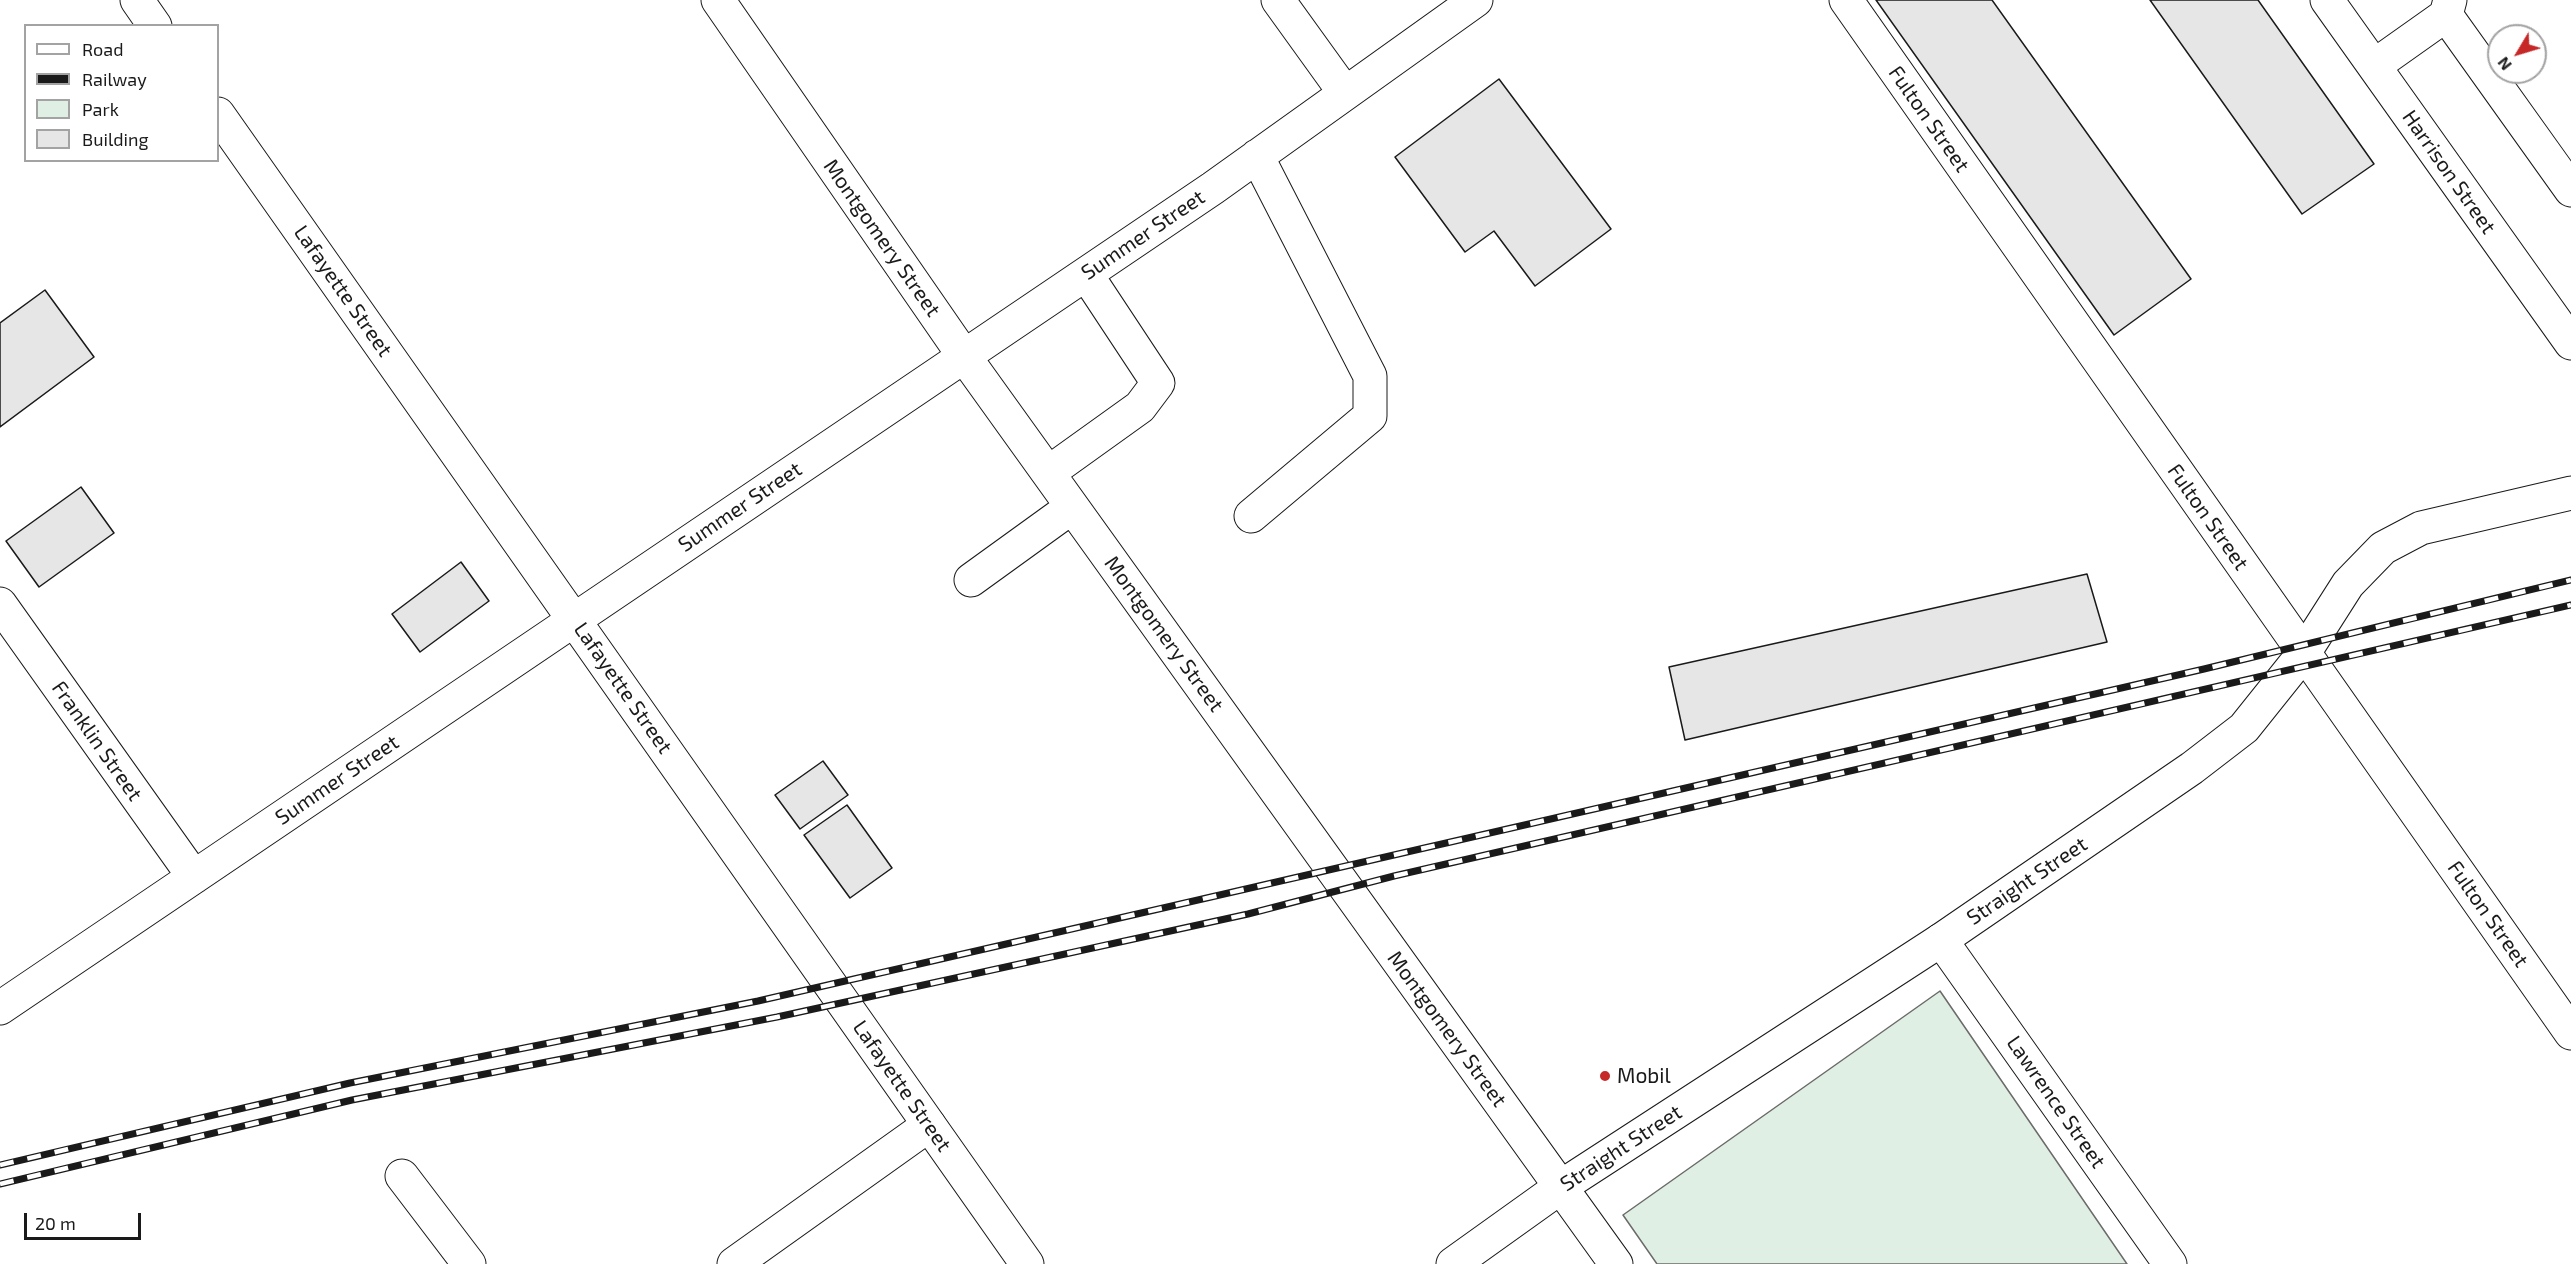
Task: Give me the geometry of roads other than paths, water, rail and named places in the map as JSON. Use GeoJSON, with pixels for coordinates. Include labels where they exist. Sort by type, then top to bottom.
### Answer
{"type":"FeatureCollection","features":[{"type":"Feature","properties":{"kind":"street"},"geometry":{"type":"LineString","coordinates":[[137,0],[154,24]]}},
{"type":"Feature","properties":{"kind":"street","name":"Montgomery Street"},"geometry":{"type":"LineString","coordinates":[[718,0],[964,356],[1616,1264]]}},
{"type":"Feature","properties":{"kind":"street"},"geometry":{"type":"LineString","coordinates":[[1278,0],[1345,93]]}},
{"type":"Feature","properties":{"kind":"street","name":"Summer Street"},"geometry":{"type":"LineString","coordinates":[[0,1008],[1086,274],[1476,0]]}},
{"type":"Feature","properties":{"kind":"street","name":"Fulton Street"},"geometry":{"type":"LineString","coordinates":[[1846,0],[2571,1033]]}},
{"type":"Feature","properties":{"kind":"street","name":"Harrison Street"},"geometry":{"type":"LineString","coordinates":[[2327,0],[2571,343]]}},
{"type":"Feature","properties":{"kind":"street"},"geometry":{"type":"LineString","coordinates":[[2373,66],[2448,8],[2571,190]]}},
{"type":"Feature","properties":{"kind":"street","name":"Lafayette Street"},"geometry":{"type":"LineString","coordinates":[[219,115],[1027,1264]]}},
{"type":"Feature","properties":{"kind":"street"},"geometry":{"type":"LineString","coordinates":[[1251,516],[1370,416],[1370,376],[1257,156]]}},
{"type":"Feature","properties":{"kind":"street"},"geometry":{"type":"LineString","coordinates":[[1048,473],[1140,407],[1158,383],[1086,274]]}},
{"type":"Feature","properties":{"kind":"street","name":"Straight Street"},"geometry":{"type":"LineString","coordinates":[[1453,1264],[1562,1186],[1941,940],[2192,768],[2244,728],[2304,653],[2348,584],[2383,548],[2421,528],[2571,493]]}},
{"type":"Feature","properties":{"kind":"street"},"geometry":{"type":"LineString","coordinates":[[971,580],[1072,507]]}},
{"type":"Feature","properties":{"kind":"street","name":"Franklin Street"},"geometry":{"type":"LineString","coordinates":[[0,604],[194,877]]}},
{"type":"Feature","properties":{"kind":"street","name":"Lawrence Street"},"geometry":{"type":"LineString","coordinates":[[1941,940],[2170,1264]]}},
{"type":"Feature","properties":{"kind":"street"},"geometry":{"type":"LineString","coordinates":[[734,1264],[929,1125]]}},
{"type":"Feature","properties":{"kind":"street"},"geometry":{"type":"LineString","coordinates":[[402,1176],[469,1264]]}},
{"type":"Feature","properties":{"kind":"railway"},"geometry":{"type":"LineString","coordinates":[[0,1165],[350,1083],[758,1001],[2204,669],[2571,580]]}},
{"type":"Feature","properties":{"kind":"railway"},"geometry":{"type":"LineString","coordinates":[[0,1184],[352,1100],[777,1017],[1248,914],[1394,876],[2571,605]]}},
{"type":"Feature","properties":{"kind":"place","name":"Mobil"},"geometry":{"type":"Point","coordinates":[1605,1076]}}]}
